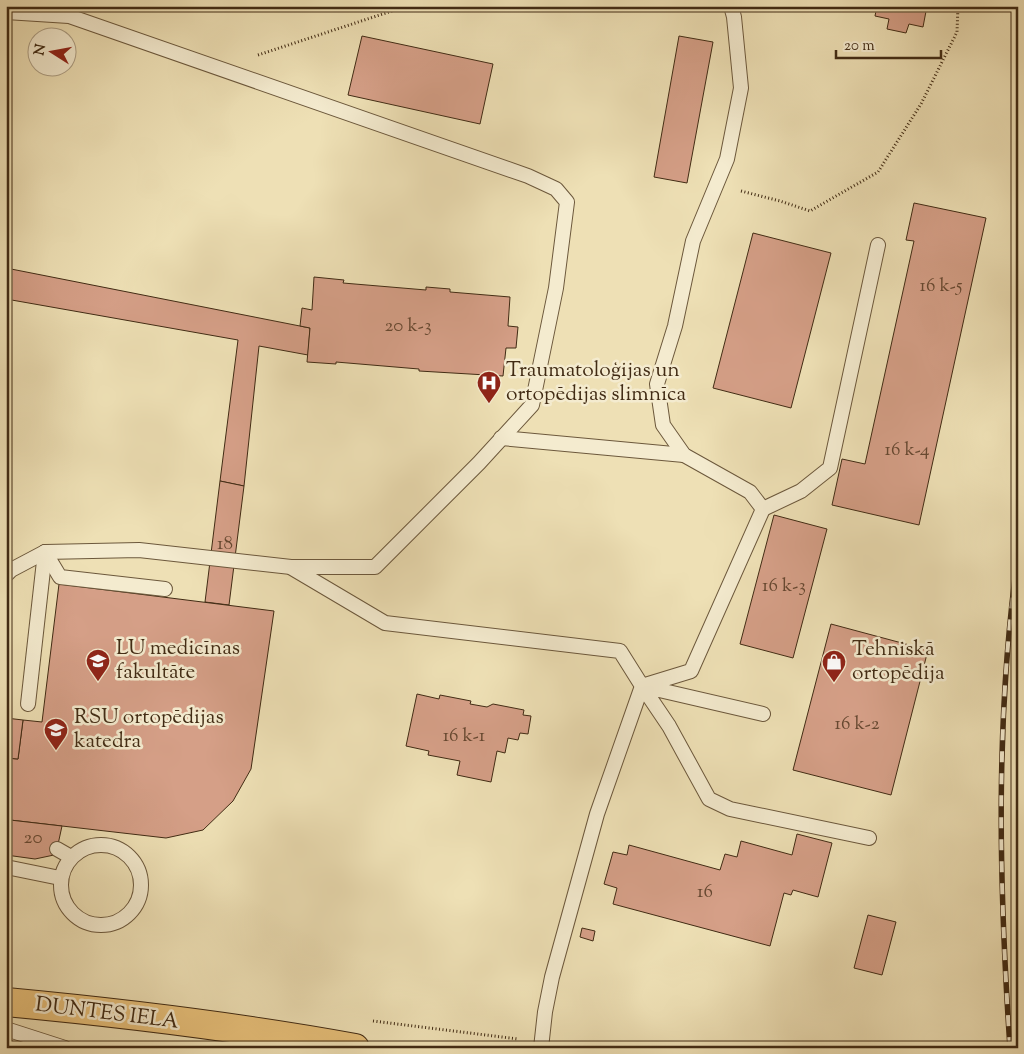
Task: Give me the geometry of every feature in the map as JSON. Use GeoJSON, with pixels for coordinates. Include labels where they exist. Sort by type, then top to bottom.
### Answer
{"type":"FeatureCollection","features":[{"type":"Feature","properties":{"kind":"main road","name":"DUNTES IELA"},"geometry":{"type":"LineString","coordinates":[[6,1002],[279,1034],[356,1048]]}},
{"type":"Feature","properties":{"kind":"lane"},"geometry":{"type":"LineString","coordinates":[[684,455],[662,425],[657,384],[675,326],[693,241],[728,159],[741,88],[734,17],[731,6]]}},
{"type":"Feature","properties":{"kind":"lane"},"geometry":{"type":"LineString","coordinates":[[6,12],[69,16],[220,67],[528,176],[556,189],[567,202],[556,288],[532,404],[374,567],[291,567],[139,550],[45,552],[8,570]]}},
{"type":"Feature","properties":{"kind":"lane"},"geometry":{"type":"LineString","coordinates":[[642,686],[691,671],[763,509],[801,490],[830,468],[878,245]]}},
{"type":"Feature","properties":{"kind":"lane"},"geometry":{"type":"LineString","coordinates":[[501,438],[684,455],[750,492],[763,509]]}},
{"type":"Feature","properties":{"kind":"lane"},"geometry":{"type":"LineString","coordinates":[[45,552],[60,577],[165,589]]}},
{"type":"Feature","properties":{"kind":"lane"},"geometry":{"type":"LineString","coordinates":[[28,704],[45,552]]}},
{"type":"Feature","properties":{"kind":"lane"},"geometry":{"type":"LineString","coordinates":[[291,567],[385,623],[620,652],[669,726],[709,799],[730,809],[869,838]]}},
{"type":"Feature","properties":{"kind":"lane"},"geometry":{"type":"LineString","coordinates":[[642,686],[763,714]]}},
{"type":"Feature","properties":{"kind":"lane"},"geometry":{"type":"LineString","coordinates":[[541,1048],[545,1012],[552,977],[597,814],[642,686]]}},
{"type":"Feature","properties":{"kind":"lane"},"geometry":{"type":"LineString","coordinates":[[91,845],[115,845],[134,859],[143,880],[139,904],[123,921],[100,926],[78,919],[63,901],[60,878],[71,857],[91,845]]}},
{"type":"Feature","properties":{"kind":"lane"},"geometry":{"type":"LineString","coordinates":[[57,850],[71,857]]}},
{"type":"Feature","properties":{"kind":"lane"},"geometry":{"type":"LineString","coordinates":[[6,867],[60,878]]}},
{"type":"Feature","properties":{"kind":"lane"},"geometry":{"type":"LineString","coordinates":[[6,1029],[65,1048]]}},
{"type":"Feature","properties":{"kind":"path"},"geometry":{"type":"LineString","coordinates":[[220,67],[407,6]]}},
{"type":"Feature","properties":{"kind":"path"},"geometry":{"type":"LineString","coordinates":[[716,185],[780,201],[810,211],[878,172],[921,104],[957,32],[958,6]]}},
{"type":"Feature","properties":{"kind":"building"},"geometry":{"type":"Polygon","coordinates":[[[877,6],[927,6],[923,27],[909,24],[906,33],[887,29],[889,19],[875,16],[877,6]]]}},
{"type":"Feature","properties":{"kind":"building"},"geometry":{"type":"Polygon","coordinates":[[[362,36],[493,64],[480,124],[348,95],[362,36]]]}},
{"type":"Feature","properties":{"kind":"building"},"geometry":{"type":"Polygon","coordinates":[[[679,36],[713,42],[687,183],[654,177],[679,36]]]}},
{"type":"Feature","properties":{"kind":"building"},"geometry":{"type":"Polygon","coordinates":[[[914,203],[986,218],[919,525],[832,505],[842,459],[865,464],[914,241],[906,240],[914,203]]]}},
{"type":"Feature","properties":{"kind":"building"},"geometry":{"type":"Polygon","coordinates":[[[753,233],[831,253],[791,408],[713,388],[753,233]]]}},
{"type":"Feature","properties":{"kind":"building"},"geometry":{"type":"Polygon","coordinates":[[[6,268],[310,328],[308,355],[259,346],[244,486],[220,481],[238,340],[6,299],[6,268]]]}},
{"type":"Feature","properties":{"kind":"building"},"geometry":{"type":"Polygon","coordinates":[[[314,277],[344,280],[343,283],[426,290],[426,287],[450,289],[450,292],[510,297],[508,326],[518,327],[516,348],[506,348],[503,376],[419,371],[419,369],[336,362],[336,364],[307,362],[310,328],[300,326],[302,308],[312,310],[314,277]]]}},
{"type":"Feature","properties":{"kind":"building"},"geometry":{"type":"Polygon","coordinates":[[[220,481],[244,486],[229,605],[205,602],[220,481]]]}},
{"type":"Feature","properties":{"kind":"building"},"geometry":{"type":"Polygon","coordinates":[[[774,515],[827,529],[793,658],[740,644],[774,515]]]}},
{"type":"Feature","properties":{"kind":"building"},"geometry":{"type":"Polygon","coordinates":[[[59,584],[274,611],[251,769],[233,801],[203,830],[166,838],[10,820],[11,811],[6,810],[6,758],[18,759],[23,720],[42,722],[59,584]]]}},
{"type":"Feature","properties":{"kind":"building"},"geometry":{"type":"Polygon","coordinates":[[[831,624],[928,650],[891,795],[793,770],[831,624]]]}},
{"type":"Feature","properties":{"kind":"building"},"geometry":{"type":"Polygon","coordinates":[[[417,694],[439,699],[440,695],[471,701],[470,704],[487,707],[493,704],[524,710],[523,715],[531,716],[528,734],[520,733],[518,740],[508,738],[505,753],[497,751],[491,782],[457,775],[460,761],[428,755],[429,751],[406,746],[417,694]]]}},
{"type":"Feature","properties":{"kind":"building"},"geometry":{"type":"Polygon","coordinates":[[[6,718],[23,720],[18,759],[6,758],[6,718]]]}},
{"type":"Feature","properties":{"kind":"building"},"geometry":{"type":"Polygon","coordinates":[[[6,810],[11,811],[10,820],[62,826],[54,855],[35,859],[6,855],[6,810]]]}},
{"type":"Feature","properties":{"kind":"building"},"geometry":{"type":"Polygon","coordinates":[[[797,834],[832,843],[818,897],[793,890],[791,895],[784,893],[770,946],[613,904],[617,888],[604,884],[613,852],[627,855],[629,845],[720,870],[725,854],[737,857],[741,841],[792,855],[797,834]]]}},
{"type":"Feature","properties":{"kind":"building"},"geometry":{"type":"Polygon","coordinates":[[[868,915],[896,922],[882,975],[854,968],[868,915]]]}},
{"type":"Feature","properties":{"kind":"building"},"geometry":{"type":"Polygon","coordinates":[[[582,928],[595,931],[593,941],[580,937],[582,928]]]}},
{"type":"Feature","properties":{"kind":"railway"},"geometry":{"type":"LineString","coordinates":[[1010,1048],[1003,924],[1001,801],[1006,678],[1018,555]]}},
{"type":"Feature","properties":{"kind":"place","name":"Traumatoloģijas un ortopēdijas slimnīca"},"geometry":{"type":"Point","coordinates":[489,404]}},
{"type":"Feature","properties":{"kind":"place","name":"LU medicīnas fakultāte"},"geometry":{"type":"Point","coordinates":[98,682]}},
{"type":"Feature","properties":{"kind":"place","name":"Tehniskā ortopēdija"},"geometry":{"type":"Point","coordinates":[834,683]}},
{"type":"Feature","properties":{"kind":"place","name":"RSU ortopēdijas katedra"},"geometry":{"type":"Point","coordinates":[56,751]}}]}
